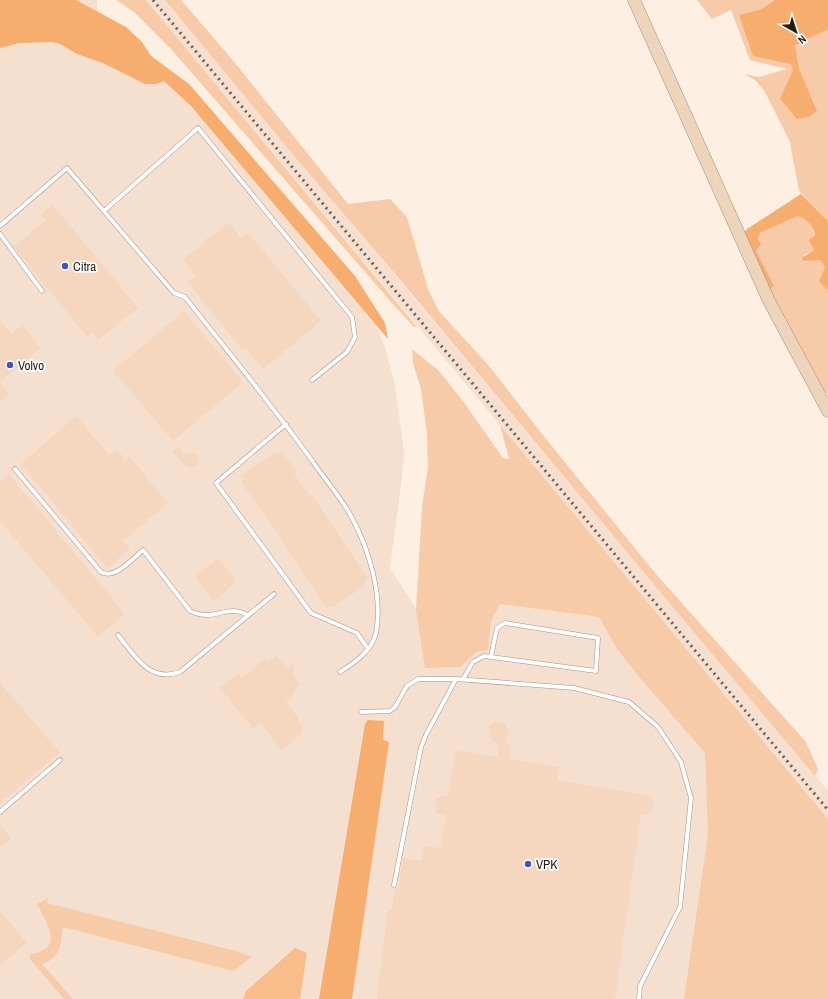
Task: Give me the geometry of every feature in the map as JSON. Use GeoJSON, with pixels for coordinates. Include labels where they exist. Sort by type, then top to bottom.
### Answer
{"type":"FeatureCollection","features":[{"type":"Feature","properties":{"kind":"street"},"geometry":{"type":"LineString","coordinates":[[634,0],[768,301],[828,411]]}},
{"type":"Feature","properties":{"kind":"lane"},"geometry":{"type":"LineString","coordinates":[[104,211],[198,128],[352,317],[355,336],[347,352],[312,380]]}},
{"type":"Feature","properties":{"kind":"lane"},"geometry":{"type":"LineString","coordinates":[[0,226],[67,168],[174,293],[185,297],[286,424],[351,516],[374,571],[376,634],[368,649],[356,662],[340,672]]}},
{"type":"Feature","properties":{"kind":"lane"},"geometry":{"type":"LineString","coordinates":[[0,234],[42,291]]}},
{"type":"Feature","properties":{"kind":"lane"},"geometry":{"type":"LineString","coordinates":[[286,424],[216,484],[311,613],[357,633],[368,649]]}},
{"type":"Feature","properties":{"kind":"lane"},"geometry":{"type":"LineString","coordinates":[[15,469],[101,572],[106,575],[113,574],[143,550],[190,611],[200,615],[214,616],[230,610],[238,610],[248,615]]}},
{"type":"Feature","properties":{"kind":"lane"},"geometry":{"type":"LineString","coordinates":[[118,635],[139,662],[148,669],[159,674],[170,675],[180,672],[274,594]]}},
{"type":"Feature","properties":{"kind":"lane"},"geometry":{"type":"LineString","coordinates":[[463,679],[473,662],[481,657],[491,656],[596,671],[598,638],[505,623],[497,628],[491,656]]}},
{"type":"Feature","properties":{"kind":"lane"},"geometry":{"type":"LineString","coordinates":[[360,712],[390,711],[395,707],[407,686],[418,679],[463,679],[574,688],[629,702],[658,727],[681,762],[691,798],[680,907],[640,986],[638,999]]}},
{"type":"Feature","properties":{"kind":"lane"},"geometry":{"type":"LineString","coordinates":[[394,885],[421,748],[426,735],[456,679]]}},
{"type":"Feature","properties":{"kind":"lane"},"geometry":{"type":"LineString","coordinates":[[0,812],[60,760]]}},
{"type":"Feature","properties":{"kind":"shaded area"},"geometry":{"type":"Polygon","coordinates":[[[0,0],[97,0],[99,42],[171,78],[373,318],[386,350],[395,385],[404,451],[390,568],[416,609],[422,508],[428,467],[423,392],[721,744],[828,999],[0,999],[0,0]]]}},
{"type":"Feature","properties":{"kind":"shaded area"},"geometry":{"type":"Polygon","coordinates":[[[0,0],[76,0],[126,27],[142,42],[151,56],[189,84],[355,276],[385,323],[388,339],[191,106],[164,81],[156,84],[145,84],[103,63],[77,54],[60,44],[52,42],[19,43],[0,48],[0,0]]]}},
{"type":"Feature","properties":{"kind":"shaded area"},"geometry":{"type":"Polygon","coordinates":[[[116,0],[146,0],[417,327],[414,327],[392,303],[171,49],[134,12],[116,0]]]}},
{"type":"Feature","properties":{"kind":"shaded area"},"geometry":{"type":"Polygon","coordinates":[[[146,0],[165,0],[650,580],[727,669],[828,791],[828,819],[146,0]]]}},
{"type":"Feature","properties":{"kind":"shaded area"},"geometry":{"type":"Polygon","coordinates":[[[165,0],[181,0],[231,58],[348,204],[390,199],[407,217],[428,289],[439,311],[490,367],[546,439],[656,574],[806,742],[818,769],[815,776],[401,281],[295,157],[165,0]]]}},
{"type":"Feature","properties":{"kind":"shaded area"},"geometry":{"type":"Polygon","coordinates":[[[697,0],[828,0],[828,221],[799,191],[790,142],[765,92],[756,81],[744,74],[759,77],[787,69],[750,60],[731,10],[712,19],[697,0]]]}},
{"type":"Feature","properties":{"kind":"shaded area"},"geometry":{"type":"Polygon","coordinates":[[[775,0],[828,0],[828,29],[795,45],[799,69],[817,111],[809,117],[797,119],[780,99],[793,70],[791,64],[753,56],[739,15],[762,9],[775,0]]]}},
{"type":"Feature","properties":{"kind":"shaded area"},"geometry":{"type":"Polygon","coordinates":[[[801,194],[828,221],[828,290],[819,282],[825,267],[820,260],[803,261],[802,258],[814,250],[809,240],[815,235],[809,223],[798,216],[760,233],[758,239],[761,245],[756,250],[774,286],[769,291],[743,234],[747,229],[801,194]]]}},
{"type":"Feature","properties":{"kind":"shaded area"},"geometry":{"type":"Polygon","coordinates":[[[798,216],[807,222],[814,234],[814,250],[805,255],[804,262],[812,259],[820,260],[825,267],[821,279],[828,290],[828,392],[824,395],[769,291],[774,286],[756,250],[760,245],[758,239],[760,233],[798,216]]]}},
{"type":"Feature","properties":{"kind":"shaded area"},"geometry":{"type":"Polygon","coordinates":[[[412,349],[438,370],[463,401],[503,458],[509,459],[500,425],[828,819],[828,999],[684,999],[708,834],[705,753],[617,649],[599,617],[500,604],[491,621],[488,650],[476,652],[461,667],[425,668],[416,610],[422,508],[428,467],[427,434],[421,389],[413,363],[412,349]]]}},
{"type":"Feature","properties":{"kind":"shaded area"},"geometry":{"type":"Polygon","coordinates":[[[368,720],[384,721],[383,740],[389,742],[352,999],[319,999],[365,724],[368,720]]]}},
{"type":"Feature","properties":{"kind":"shaded area"},"geometry":{"type":"Polygon","coordinates":[[[48,898],[47,903],[236,951],[252,957],[233,971],[63,927],[57,954],[49,961],[42,964],[73,999],[64,999],[29,958],[31,954],[41,951],[48,946],[50,941],[48,927],[37,904],[48,898]]]}},
{"type":"Feature","properties":{"kind":"shaded area"},"geometry":{"type":"Polygon","coordinates":[[[295,948],[307,953],[300,999],[243,999],[246,991],[295,948]]]}},
{"type":"Feature","properties":{"kind":"building","name":"Citra"},"geometry":{"type":"Polygon","coordinates":[[[53,205],[138,308],[98,340],[93,333],[88,338],[14,247],[46,220],[41,214],[53,205]]]}},
{"type":"Feature","properties":{"kind":"building"},"geometry":{"type":"Polygon","coordinates":[[[229,222],[241,238],[248,233],[321,321],[263,369],[246,348],[243,350],[187,282],[195,276],[183,260],[202,245],[208,237],[210,238],[229,222]]]}},
{"type":"Feature","properties":{"kind":"building"},"geometry":{"type":"Polygon","coordinates":[[[184,311],[243,382],[173,441],[113,371],[184,311]]]}},
{"type":"Feature","properties":{"kind":"building","name":"Volvo"},"geometry":{"type":"Polygon","coordinates":[[[0,321],[11,334],[22,325],[41,348],[0,382],[0,321]]]}},
{"type":"Feature","properties":{"kind":"building","name":"Volvo"},"geometry":{"type":"Polygon","coordinates":[[[0,383],[9,394],[0,402],[0,383]]]}},
{"type":"Feature","properties":{"kind":"building"},"geometry":{"type":"Polygon","coordinates":[[[76,416],[109,455],[117,449],[125,459],[129,456],[168,503],[123,541],[130,549],[107,568],[21,464],[76,416]]]}},
{"type":"Feature","properties":{"kind":"building"},"geometry":{"type":"Polygon","coordinates":[[[179,446],[184,453],[194,453],[198,456],[199,463],[196,467],[192,468],[184,465],[172,451],[179,446]]]}},
{"type":"Feature","properties":{"kind":"building"},"geometry":{"type":"Polygon","coordinates":[[[282,451],[296,472],[294,474],[310,496],[312,495],[368,579],[364,582],[366,585],[333,607],[331,605],[327,608],[282,542],[283,541],[241,482],[244,479],[242,475],[275,452],[277,455],[282,451]]]}},
{"type":"Feature","properties":{"kind":"building"},"geometry":{"type":"Polygon","coordinates":[[[9,474],[125,614],[98,637],[0,521],[0,482],[9,474]]]}},
{"type":"Feature","properties":{"kind":"building"},"geometry":{"type":"Polygon","coordinates":[[[218,558],[237,581],[214,602],[195,577],[218,558]]]}},
{"type":"Feature","properties":{"kind":"building"},"geometry":{"type":"Polygon","coordinates":[[[276,655],[288,669],[295,661],[292,674],[300,685],[293,692],[294,694],[286,701],[298,718],[303,732],[282,750],[260,723],[253,728],[220,688],[238,673],[242,678],[265,659],[268,662],[276,655]]]}},
{"type":"Feature","properties":{"kind":"building"},"geometry":{"type":"Polygon","coordinates":[[[0,682],[60,753],[0,803],[0,682]]]}},
{"type":"Feature","properties":{"kind":"building","name":"VPK"},"geometry":{"type":"Polygon","coordinates":[[[499,721],[505,724],[509,731],[506,744],[511,745],[509,759],[560,767],[558,780],[648,795],[653,801],[652,809],[646,815],[641,814],[615,999],[377,999],[388,910],[392,910],[395,888],[398,888],[403,858],[422,861],[424,846],[440,848],[446,815],[435,813],[436,797],[440,798],[440,795],[448,796],[456,750],[497,757],[499,744],[491,740],[488,730],[491,724],[499,721]]]}},
{"type":"Feature","properties":{"kind":"building"},"geometry":{"type":"Polygon","coordinates":[[[0,824],[11,839],[0,847],[0,824]]]}},
{"type":"Feature","properties":{"kind":"building"},"geometry":{"type":"Polygon","coordinates":[[[0,911],[27,943],[0,965],[0,911]]]}},
{"type":"Feature","properties":{"kind":"railway"},"geometry":{"type":"LineString","coordinates":[[153,0],[828,810]]}},
{"type":"Feature","properties":{"kind":"place","name":"Citra"},"geometry":{"type":"Point","coordinates":[65,266]}},
{"type":"Feature","properties":{"kind":"place","name":"Volvo"},"geometry":{"type":"Point","coordinates":[10,365]}},
{"type":"Feature","properties":{"kind":"place","name":"VPK"},"geometry":{"type":"Point","coordinates":[528,864]}}]}
